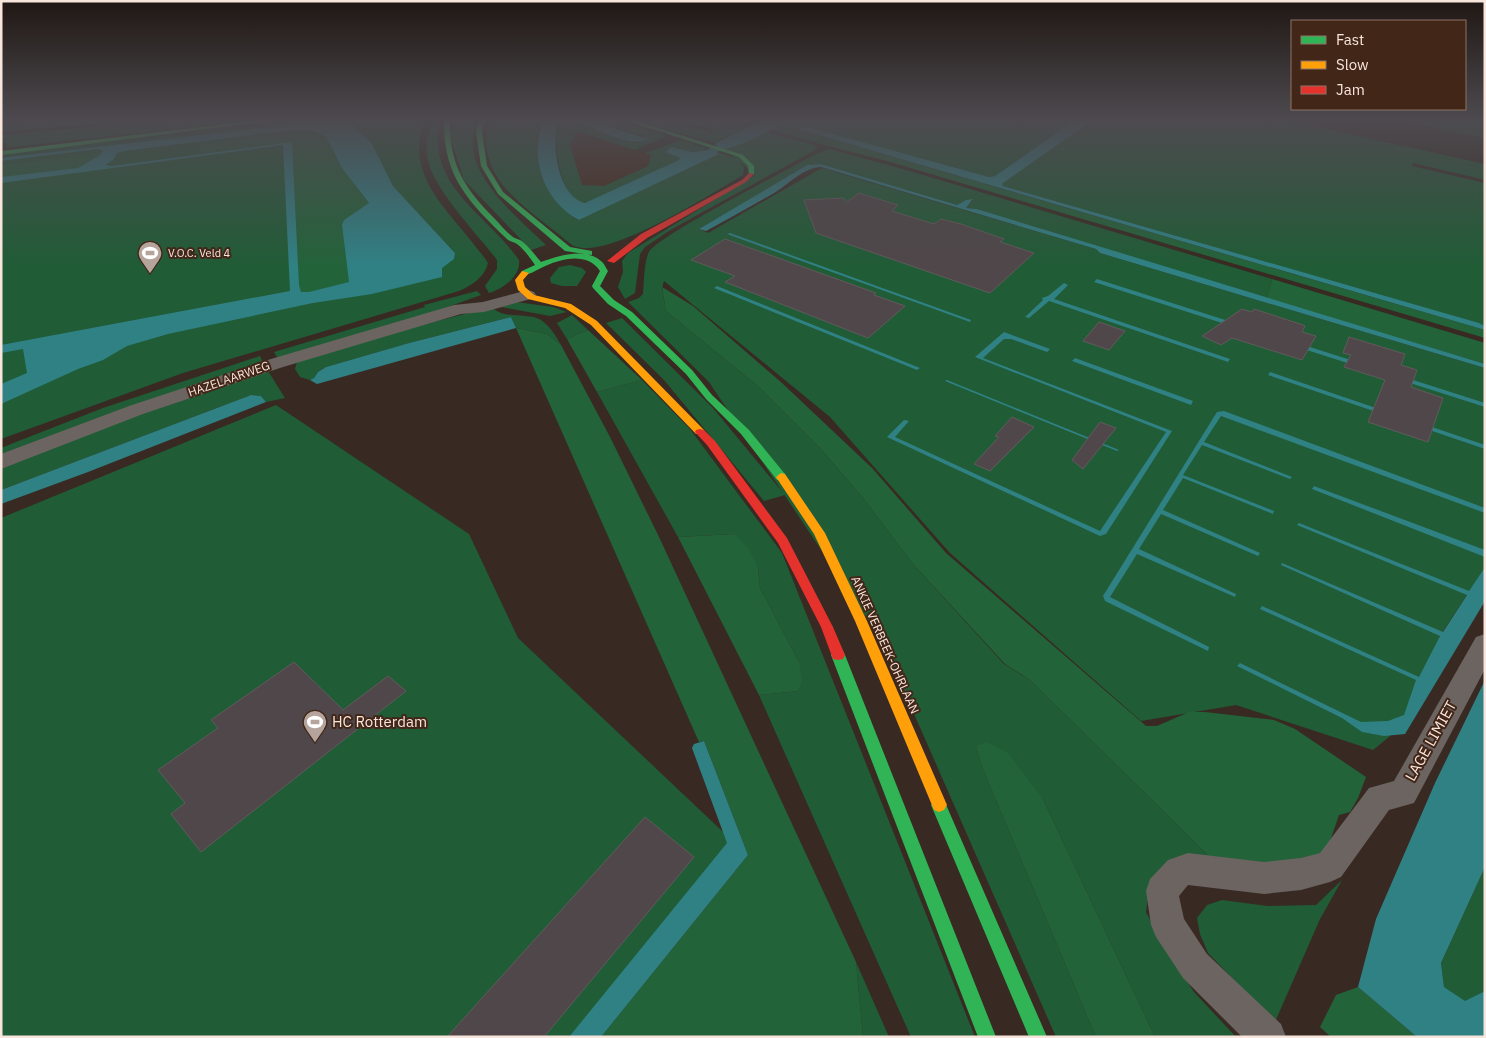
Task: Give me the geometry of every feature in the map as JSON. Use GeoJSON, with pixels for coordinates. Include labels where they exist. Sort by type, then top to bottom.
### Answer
{"type":"FeatureCollection","features":[{"type":"Feature","properties":{"kind":"main road"},"geometry":{"type":"LineString","coordinates":[[451,168],[453,174],[476,202],[512,240],[512,244],[539,268],[534,274],[529,291]]}},
{"type":"Feature","properties":{"kind":"main road"},"geometry":{"type":"LineString","coordinates":[[485,168],[500,193],[530,219],[542,238],[570,254],[593,257],[644,236],[749,177],[750,168]]}},
{"type":"Feature","properties":{"kind":"main road"},"geometry":{"type":"LineString","coordinates":[[585,294],[609,277],[644,236]]}},
{"type":"Feature","properties":{"kind":"main road"},"geometry":{"type":"LineString","coordinates":[[570,254],[535,266],[522,275],[529,291],[535,298],[568,300],[584,320],[594,323],[711,443],[783,541],[827,626],[987,1037]]}},
{"type":"Feature","properties":{"kind":"main road"},"geometry":{"type":"LineString","coordinates":[[593,257],[604,268],[604,272],[596,286],[609,277]]}},
{"type":"Feature","properties":{"kind":"main road"},"geometry":{"type":"LineString","coordinates":[[593,257],[609,277]]}},
{"type":"Feature","properties":{"kind":"main road","name":"ANKIE VERBEEK-OHRLAAN"},"geometry":{"type":"LineString","coordinates":[[609,277],[627,306],[629,314],[689,372],[709,397],[745,432],[780,474],[819,534],[861,621],[1038,1037]]}},
{"type":"Feature","properties":{"kind":"street","name":"HAZELAARWEG"},"geometry":{"type":"LineString","coordinates":[[1,462],[136,410],[249,372],[460,309],[484,307],[529,291]]}},
{"type":"Feature","properties":{"kind":"street","name":"LAGE LIMIET"},"geometry":{"type":"LineString","coordinates":[[1268,1037],[1196,966],[1168,925],[1162,891],[1179,871],[1188,869],[1264,878],[1301,874],[1330,866],[1380,798],[1403,793],[1485,644]]}},
{"type":"Feature","properties":{"kind":"shaded area"},"geometry":{"type":"Polygon","coordinates":[[[577,168],[643,168],[604,186],[582,185],[577,168]]]}},
{"type":"Feature","properties":{"kind":"green space"},"geometry":{"type":"Polygon","coordinates":[[[1,168],[362,168],[442,267],[455,253],[393,186],[384,168],[422,168],[438,200],[488,263],[481,277],[473,284],[459,291],[183,373],[1,439],[1,168]]]}},
{"type":"Feature","properties":{"kind":"green space"},"geometry":{"type":"Polygon","coordinates":[[[1,168],[74,168],[1,177],[1,168]]]}},
{"type":"Feature","properties":{"kind":"green space"},"geometry":{"type":"Polygon","coordinates":[[[293,168],[342,168],[369,204],[344,220],[342,225],[349,282],[309,292],[301,292],[299,285],[293,168]]]}},
{"type":"Feature","properties":{"kind":"green space"},"geometry":{"type":"Polygon","coordinates":[[[430,168],[444,168],[450,181],[462,198],[506,243],[519,260],[517,271],[505,285],[489,293],[485,286],[497,269],[497,260],[456,210],[430,168]]]}},
{"type":"Feature","properties":{"kind":"green space"},"geometry":{"type":"Polygon","coordinates":[[[460,168],[479,168],[501,201],[546,245],[531,250],[464,180],[460,168]]]}},
{"type":"Feature","properties":{"kind":"green space"},"geometry":{"type":"Polygon","coordinates":[[[493,168],[541,168],[549,190],[568,212],[579,220],[688,168],[744,168],[743,175],[659,223],[610,244],[589,248],[574,246],[570,243],[525,207],[507,190],[493,168]]]}},
{"type":"Feature","properties":{"kind":"green space"},"geometry":{"type":"Polygon","coordinates":[[[560,168],[577,168],[582,185],[604,186],[643,168],[661,168],[589,202],[579,201],[571,195],[560,168]]]}},
{"type":"Feature","properties":{"kind":"green space"},"geometry":{"type":"Polygon","coordinates":[[[747,168],[782,168],[672,229],[645,247],[640,254],[635,293],[625,299],[618,287],[623,272],[622,261],[628,253],[755,175],[747,168]]]}},
{"type":"Feature","properties":{"kind":"green space"},"geometry":{"type":"Polygon","coordinates":[[[789,168],[801,168],[699,229],[708,233],[823,168],[1096,249],[1100,253],[1485,368],[1485,567],[1440,636],[1400,728],[1373,750],[1236,705],[1141,721],[950,553],[830,417],[664,281],[662,288],[666,311],[760,388],[819,447],[863,498],[912,563],[1004,664],[1030,680],[1211,858],[1150,884],[1146,912],[1166,950],[1194,992],[1236,1037],[1155,1037],[1043,799],[976,746],[982,767],[1096,1037],[1056,1037],[882,641],[709,382],[628,302],[639,298],[643,294],[645,266],[649,252],[657,244],[723,204],[789,168]]]}},
{"type":"Feature","properties":{"kind":"green space"},"geometry":{"type":"Polygon","coordinates":[[[836,168],[900,168],[1272,279],[1267,299],[977,209],[966,208],[973,200],[966,200],[957,205],[836,168]]]}},
{"type":"Feature","properties":{"kind":"green space"},"geometry":{"type":"Polygon","coordinates":[[[912,168],[932,168],[1485,330],[1485,338],[912,168]]]}},
{"type":"Feature","properties":{"kind":"green space"},"geometry":{"type":"Polygon","coordinates":[[[958,168],[1006,168],[995,176],[989,177],[958,168]]]}},
{"type":"Feature","properties":{"kind":"green space"},"geometry":{"type":"Polygon","coordinates":[[[1024,168],[1422,168],[1485,183],[1485,326],[1003,186],[1002,184],[1024,168]]]}},
{"type":"Feature","properties":{"kind":"green space"},"geometry":{"type":"Polygon","coordinates":[[[1436,168],[1485,168],[1485,180],[1436,168]]]}},
{"type":"Feature","properties":{"kind":"green space"},"geometry":{"type":"Polygon","coordinates":[[[570,265],[582,268],[586,272],[577,286],[562,286],[551,283],[550,278],[559,267],[570,265]]]}},
{"type":"Feature","properties":{"kind":"green space"},"geometry":{"type":"Polygon","coordinates":[[[1272,279],[1485,343],[1485,364],[1267,299],[1272,279]]]}},
{"type":"Feature","properties":{"kind":"green space"},"geometry":{"type":"Polygon","coordinates":[[[662,287],[693,306],[782,383],[872,468],[946,553],[1146,726],[1157,726],[1189,712],[1274,720],[1295,729],[1366,777],[1350,812],[1339,815],[1327,850],[1307,859],[1257,865],[1211,858],[1030,680],[1005,664],[912,563],[863,498],[819,447],[760,388],[666,311],[662,287]]]}},
{"type":"Feature","properties":{"kind":"green space"},"geometry":{"type":"Polygon","coordinates":[[[477,291],[481,295],[411,320],[278,359],[274,352],[425,307],[424,305],[477,291]]]}},
{"type":"Feature","properties":{"kind":"green space"},"geometry":{"type":"Polygon","coordinates":[[[516,302],[553,307],[567,312],[550,316],[501,307],[516,302]]]}},
{"type":"Feature","properties":{"kind":"green space"},"geometry":{"type":"Polygon","coordinates":[[[492,307],[509,315],[529,316],[541,320],[550,328],[561,345],[547,334],[516,328],[511,317],[409,343],[326,367],[310,380],[300,377],[295,369],[297,362],[406,329],[492,307]]]}},
{"type":"Feature","properties":{"kind":"green space"},"geometry":{"type":"Polygon","coordinates":[[[572,315],[588,330],[567,339],[557,323],[572,315]]]}},
{"type":"Feature","properties":{"kind":"green space"},"geometry":{"type":"Polygon","coordinates":[[[622,318],[713,408],[785,495],[764,501],[664,380],[606,323],[622,318]]]}},
{"type":"Feature","properties":{"kind":"green space"},"geometry":{"type":"Polygon","coordinates":[[[516,328],[547,334],[561,345],[610,437],[659,537],[856,962],[863,1037],[601,1037],[748,855],[704,741],[699,742],[516,328]]]}},
{"type":"Feature","properties":{"kind":"green space"},"geometry":{"type":"Polygon","coordinates":[[[588,330],[642,380],[597,392],[567,339],[588,330]]]}},
{"type":"Feature","properties":{"kind":"green space"},"geometry":{"type":"Polygon","coordinates":[[[260,356],[263,363],[1,457],[1,448],[103,408],[260,356]]]}},
{"type":"Feature","properties":{"kind":"green space"},"geometry":{"type":"Polygon","coordinates":[[[268,371],[285,398],[266,402],[261,396],[251,395],[1,490],[1,466],[83,434],[268,371]]]}},
{"type":"Feature","properties":{"kind":"green space"},"geometry":{"type":"Polygon","coordinates":[[[642,380],[690,429],[782,553],[975,1037],[911,1037],[759,695],[798,691],[799,662],[760,588],[758,568],[735,534],[678,537],[597,392],[642,380]]]}},
{"type":"Feature","properties":{"kind":"green space","name":"HC Rotterdam"},"geometry":{"type":"Polygon","coordinates":[[[276,405],[469,534],[518,638],[739,847],[585,1037],[1,1037],[1,518],[276,405]]]}},
{"type":"Feature","properties":{"kind":"green space"},"geometry":{"type":"Polygon","coordinates":[[[735,534],[749,549],[758,568],[760,588],[799,662],[802,681],[798,691],[759,695],[678,537],[735,534]]]}},
{"type":"Feature","properties":{"kind":"green space"},"geometry":{"type":"Polygon","coordinates":[[[987,742],[1008,753],[1043,799],[1155,1037],[1096,1037],[982,767],[976,746],[987,742]]]}},
{"type":"Feature","properties":{"kind":"green space"},"geometry":{"type":"Polygon","coordinates":[[[1485,867],[1485,991],[1465,1002],[1444,987],[1441,963],[1485,867]]]}},
{"type":"Feature","properties":{"kind":"green space"},"geometry":{"type":"Polygon","coordinates":[[[1342,880],[1320,919],[1275,1022],[1208,953],[1200,934],[1197,918],[1207,905],[1222,900],[1267,906],[1316,905],[1342,880]]]}},
{"type":"Feature","properties":{"kind":"green space"},"geometry":{"type":"Polygon","coordinates":[[[856,962],[889,1037],[863,1037],[856,962]]]}},
{"type":"Feature","properties":{"kind":"green space"},"geometry":{"type":"Polygon","coordinates":[[[1358,987],[1417,1037],[1331,1037],[1320,1027],[1336,995],[1358,987]]]}},
{"type":"Feature","properties":{"kind":"water"},"geometry":{"type":"Polygon","coordinates":[[[74,168],[109,168],[1,183],[1,177],[74,168]]]}},
{"type":"Feature","properties":{"kind":"water"},"geometry":{"type":"Polygon","coordinates":[[[284,168],[293,168],[299,285],[301,292],[309,292],[349,282],[342,225],[344,220],[369,203],[342,168],[384,168],[393,186],[455,253],[454,259],[442,268],[442,277],[372,294],[313,303],[168,334],[127,346],[103,360],[78,369],[1,404],[1,384],[27,373],[23,349],[1,353],[1,345],[290,291],[284,168]]]}},
{"type":"Feature","properties":{"kind":"water"},"geometry":{"type":"Polygon","coordinates":[[[540,168],[559,168],[569,191],[576,199],[585,203],[661,168],[688,168],[579,220],[567,213],[558,203],[544,180],[540,168]]]}},
{"type":"Feature","properties":{"kind":"water"},"geometry":{"type":"Polygon","coordinates":[[[801,168],[813,168],[802,173],[774,193],[706,231],[699,229],[801,168]]]}},
{"type":"Feature","properties":{"kind":"water"},"geometry":{"type":"Polygon","coordinates":[[[826,168],[836,168],[957,205],[966,200],[973,199],[966,208],[977,209],[1485,364],[1485,368],[1100,253],[1096,249],[826,168]]]}},
{"type":"Feature","properties":{"kind":"water"},"geometry":{"type":"Polygon","coordinates":[[[933,168],[958,168],[989,177],[995,176],[1006,168],[1024,168],[1002,184],[1003,186],[1479,323],[1485,326],[1485,330],[933,168]]]}},
{"type":"Feature","properties":{"kind":"water"},"geometry":{"type":"Polygon","coordinates":[[[730,233],[971,320],[970,322],[727,234],[730,233]]]}},
{"type":"Feature","properties":{"kind":"water"},"geometry":{"type":"Polygon","coordinates":[[[1097,279],[1485,403],[1485,407],[1094,282],[1097,279]]]}},
{"type":"Feature","properties":{"kind":"water"},"geometry":{"type":"Polygon","coordinates":[[[1064,283],[1068,285],[1054,299],[1230,359],[1228,362],[1049,301],[1029,318],[1025,317],[1043,300],[1042,298],[1048,296],[1064,283]]]}},
{"type":"Feature","properties":{"kind":"water"},"geometry":{"type":"Polygon","coordinates":[[[717,286],[920,368],[917,370],[714,288],[717,286]]]}},
{"type":"Feature","properties":{"kind":"water"},"geometry":{"type":"Polygon","coordinates":[[[511,317],[516,328],[317,384],[310,380],[326,367],[409,343],[511,317]]]}},
{"type":"Feature","properties":{"kind":"water"},"geometry":{"type":"Polygon","coordinates":[[[1004,332],[1050,349],[1047,352],[1011,339],[1004,339],[983,358],[1172,431],[1106,534],[1100,536],[887,437],[904,420],[909,421],[895,437],[1100,531],[1166,432],[975,357],[1004,332]]]}},
{"type":"Feature","properties":{"kind":"water"},"geometry":{"type":"Polygon","coordinates":[[[1075,358],[1193,401],[1191,405],[1072,361],[1075,358]]]}},
{"type":"Feature","properties":{"kind":"water"},"geometry":{"type":"Polygon","coordinates":[[[1270,372],[1485,445],[1485,449],[1268,375],[1270,372]]]}},
{"type":"Feature","properties":{"kind":"water"},"geometry":{"type":"Polygon","coordinates":[[[947,380],[1119,450],[1117,451],[945,381],[947,380]]]}},
{"type":"Feature","properties":{"kind":"water"},"geometry":{"type":"Polygon","coordinates":[[[251,395],[261,396],[266,402],[1,504],[1,490],[251,395]]]}},
{"type":"Feature","properties":{"kind":"water"},"geometry":{"type":"Polygon","coordinates":[[[1224,411],[1485,508],[1485,513],[1221,416],[1204,442],[1292,477],[1290,479],[1202,445],[1183,475],[1274,511],[1273,514],[1183,478],[1163,510],[1260,553],[1258,556],[1161,514],[1139,549],[1236,594],[1235,597],[1137,554],[1110,597],[1209,647],[1208,651],[1105,601],[1103,596],[1217,412],[1224,411]]]}},
{"type":"Feature","properties":{"kind":"water"},"geometry":{"type":"Polygon","coordinates":[[[1314,486],[1485,550],[1485,557],[1312,489],[1314,486]]]}},
{"type":"Feature","properties":{"kind":"water"},"geometry":{"type":"Polygon","coordinates":[[[1299,523],[1469,591],[1485,567],[1485,601],[1405,734],[1384,736],[1362,732],[1342,718],[1237,666],[1240,663],[1361,722],[1388,721],[1404,715],[1416,680],[1260,609],[1262,606],[1419,677],[1440,636],[1281,565],[1282,563],[1443,632],[1467,595],[1297,525],[1299,523]]]}},
{"type":"Feature","properties":{"kind":"water"},"geometry":{"type":"Polygon","coordinates":[[[1485,680],[1485,867],[1441,963],[1444,987],[1465,1001],[1485,991],[1485,1037],[1417,1037],[1358,987],[1376,919],[1435,783],[1485,680]]]}},
{"type":"Feature","properties":{"kind":"water"},"geometry":{"type":"Polygon","coordinates":[[[704,741],[748,855],[601,1037],[569,1037],[727,843],[692,748],[694,744],[704,741]]]}},
{"type":"Feature","properties":{"kind":"building"},"geometry":{"type":"Polygon","coordinates":[[[859,193],[898,205],[892,211],[934,224],[941,219],[961,224],[1004,239],[1000,242],[1034,253],[990,293],[816,233],[804,200],[843,198],[847,202],[859,193]]]}},
{"type":"Feature","properties":{"kind":"building"},"geometry":{"type":"Polygon","coordinates":[[[725,239],[876,293],[874,295],[905,306],[868,338],[725,282],[735,276],[691,260],[725,239]]]}},
{"type":"Feature","properties":{"kind":"building"},"geometry":{"type":"Polygon","coordinates":[[[1242,309],[1252,312],[1254,309],[1303,325],[1305,326],[1302,332],[1316,336],[1302,360],[1232,338],[1221,345],[1202,336],[1242,309]]]}},
{"type":"Feature","properties":{"kind":"building"},"geometry":{"type":"Polygon","coordinates":[[[1099,322],[1125,331],[1109,350],[1083,341],[1099,322]]]}},
{"type":"Feature","properties":{"kind":"building"},"geometry":{"type":"Polygon","coordinates":[[[1349,337],[1405,354],[1401,365],[1417,370],[1411,387],[1443,398],[1428,442],[1368,422],[1385,380],[1344,367],[1351,355],[1343,353],[1349,337]]]}},
{"type":"Feature","properties":{"kind":"building"},"geometry":{"type":"Polygon","coordinates":[[[1012,417],[1034,427],[990,471],[974,464],[999,437],[995,436],[1012,417]]]}},
{"type":"Feature","properties":{"kind":"building"},"geometry":{"type":"Polygon","coordinates":[[[1100,422],[1116,428],[1083,469],[1072,460],[1100,422]]]}},
{"type":"Feature","properties":{"kind":"building"},"geometry":{"type":"Polygon","coordinates":[[[294,662],[343,710],[388,676],[406,691],[201,852],[171,814],[185,803],[158,770],[218,728],[211,720],[294,662]]]}},
{"type":"Feature","properties":{"kind":"building"},"geometry":{"type":"Polygon","coordinates":[[[645,817],[694,857],[544,1037],[447,1037],[645,817]]]}},
{"type":"Feature","properties":{"kind":"traffic: fast"},"geometry":{"type":"LineString","coordinates":[[453,168],[464,188],[474,201],[512,240],[519,242],[539,264]]}},
{"type":"Feature","properties":{"kind":"traffic: fast"},"geometry":{"type":"LineString","coordinates":[[485,168],[500,193],[568,249],[589,253]]}},
{"type":"Feature","properties":{"kind":"traffic: fast"},"geometry":{"type":"LineString","coordinates":[[751,168],[751,174]]}},
{"type":"Feature","properties":{"kind":"traffic: fast"},"geometry":{"type":"LineString","coordinates":[[525,273],[533,268],[567,257],[579,256],[590,258],[598,263],[604,271],[596,286],[611,302],[629,314],[689,372],[709,397],[745,432],[781,477]]}},
{"type":"Feature","properties":{"kind":"traffic: fast"},"geometry":{"type":"LineString","coordinates":[[838,655],[987,1037]]}},
{"type":"Feature","properties":{"kind":"traffic: fast"},"geometry":{"type":"LineString","coordinates":[[939,805],[1038,1037]]}},
{"type":"Feature","properties":{"kind":"traffic: slow"},"geometry":{"type":"LineString","coordinates":[[525,273],[519,280],[521,288],[531,297],[568,306],[594,323],[700,432]]}},
{"type":"Feature","properties":{"kind":"traffic: slow"},"geometry":{"type":"LineString","coordinates":[[781,477],[819,533],[861,621],[939,805]]}},
{"type":"Feature","properties":{"kind":"traffic: jam"},"geometry":{"type":"LineString","coordinates":[[611,261],[644,236],[744,181],[751,174]]}},
{"type":"Feature","properties":{"kind":"traffic: jam"},"geometry":{"type":"LineString","coordinates":[[700,432],[711,443],[783,541],[827,627],[838,655]]}},
{"type":"Feature","properties":{"kind":"place","name":"V.O.C. Veld 4"},"geometry":{"type":"Point","coordinates":[150,274]}},
{"type":"Feature","properties":{"kind":"place","name":"HC Rotterdam"},"geometry":{"type":"Point","coordinates":[315,743]}}]}
